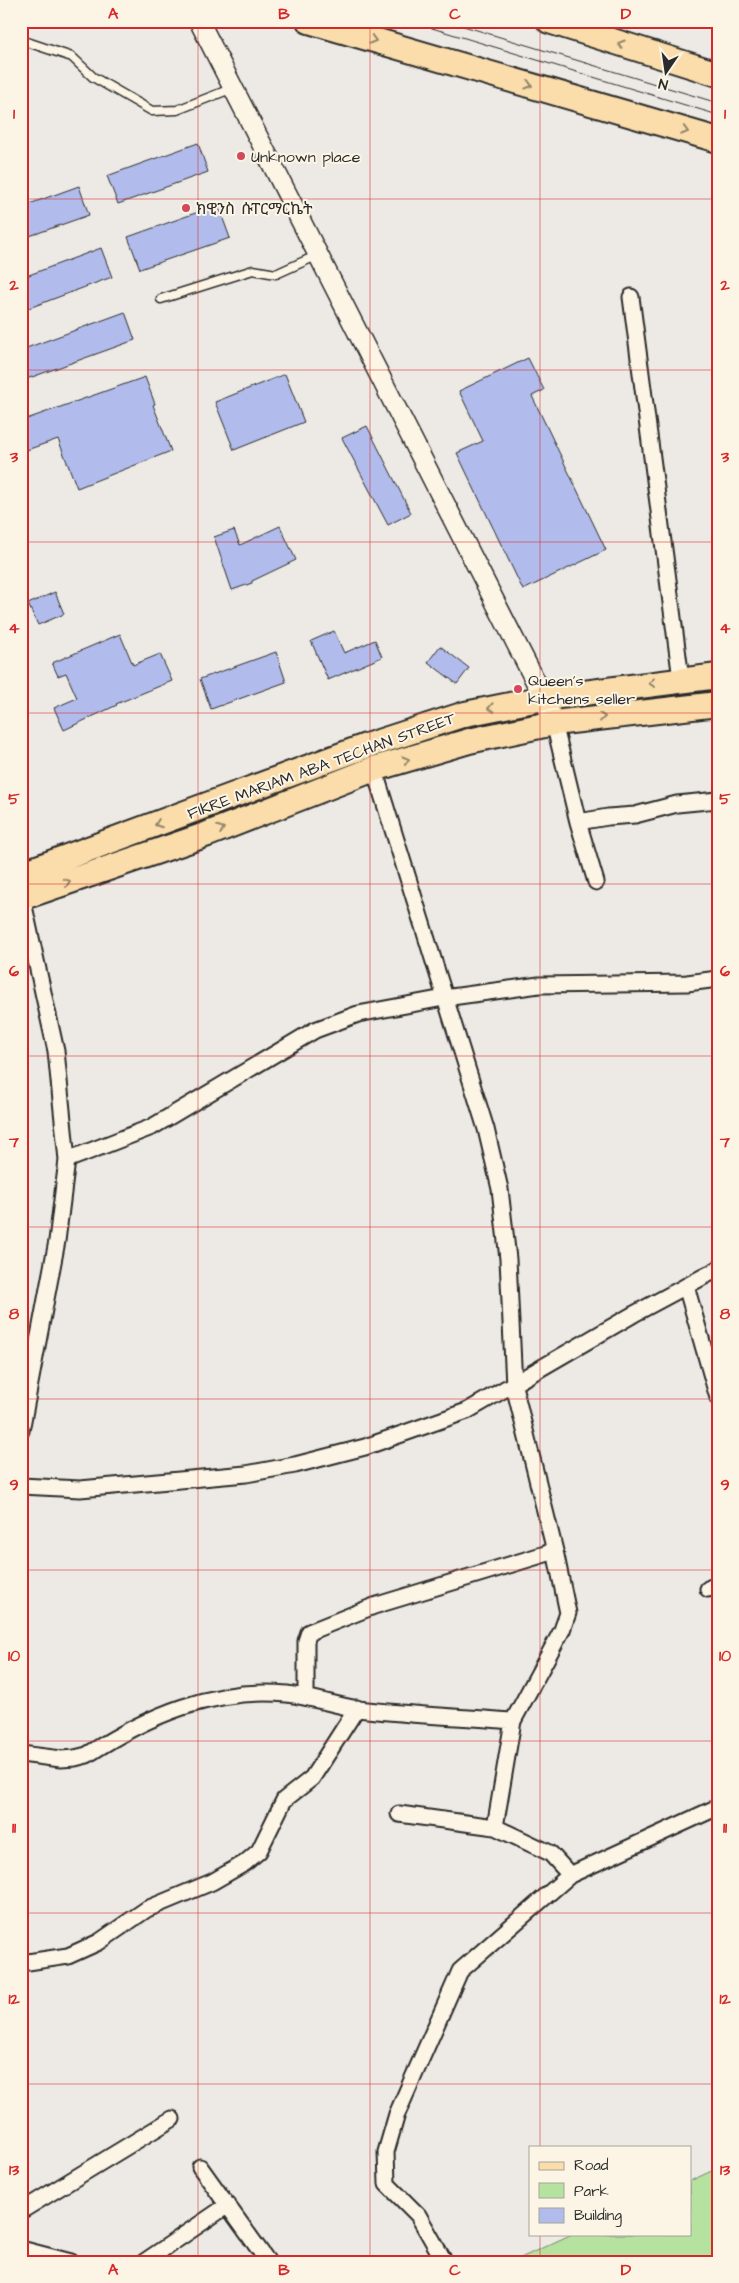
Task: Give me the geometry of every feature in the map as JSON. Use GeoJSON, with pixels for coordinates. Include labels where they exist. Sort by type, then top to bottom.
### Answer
{"type":"FeatureCollection","features":[{"type":"Feature","properties":{"kind":"main road"},"geometry":{"type":"LineString","coordinates":[[309,21],[718,140]]}},
{"type":"Feature","properties":{"kind":"main road"},"geometry":{"type":"LineString","coordinates":[[549,21],[718,74]]}},
{"type":"Feature","properties":{"kind":"main road","name":"FIKRE MARIAM ABA TECHAN STREET"},"geometry":{"type":"LineString","coordinates":[[21,874],[415,729],[465,714],[544,698],[718,676]]}},
{"type":"Feature","properties":{"kind":"main road","name":"FIKRE MARIAM ABA TECHAN STREET"},"geometry":{"type":"LineString","coordinates":[[22,898],[208,834],[374,769],[469,741],[554,722],[718,704]]}},
{"type":"Feature","properties":{"kind":"street"},"geometry":{"type":"LineString","coordinates":[[199,21],[544,698],[554,722],[578,822],[596,882]]}},
{"type":"Feature","properties":{"kind":"street"},"geometry":{"type":"LineString","coordinates":[[631,297],[681,680]]}},
{"type":"Feature","properties":{"kind":"street"},"geometry":{"type":"LineString","coordinates":[[374,769],[486,1129],[500,1189],[508,1259],[514,1386],[555,1551],[568,1613],[562,1630],[513,1720],[494,1827]]}},
{"type":"Feature","properties":{"kind":"street"},"geometry":{"type":"LineString","coordinates":[[578,822],[634,815],[677,804],[718,800]]}},
{"type":"Feature","properties":{"kind":"street"},"geometry":{"type":"LineString","coordinates":[[21,1431],[57,1241],[66,1160],[56,1051],[22,898]]}},
{"type":"Feature","properties":{"kind":"street"},"geometry":{"type":"LineString","coordinates":[[66,1160],[152,1127],[315,1030],[358,1014],[444,998],[539,985],[687,983],[718,979]]}},
{"type":"Feature","properties":{"kind":"street"},"geometry":{"type":"LineString","coordinates":[[21,1486],[80,1489],[246,1474],[295,1465],[365,1447],[467,1411],[514,1386],[634,1314],[718,1269]]}},
{"type":"Feature","properties":{"kind":"street"},"geometry":{"type":"LineString","coordinates":[[686,1286],[718,1398]]}},
{"type":"Feature","properties":{"kind":"street"},"geometry":{"type":"LineString","coordinates":[[306,1697],[306,1641],[309,1632],[374,1606],[555,1551]]}},
{"type":"Feature","properties":{"kind":"street"},"geometry":{"type":"LineString","coordinates":[[21,1754],[75,1758],[87,1755],[166,1712],[215,1698],[255,1692],[306,1697],[357,1708],[513,1720]]}},
{"type":"Feature","properties":{"kind":"street"},"geometry":{"type":"LineString","coordinates":[[21,1960],[28,1962],[68,1956],[98,1942],[147,1909],[212,1882],[245,1862],[259,1851],[284,1800],[289,1794],[312,1778],[357,1708]]}},
{"type":"Feature","properties":{"kind":"street"},"geometry":{"type":"LineString","coordinates":[[442,2262],[443,2259],[418,2215],[387,2184],[386,2152],[397,2114],[460,1971],[570,1875],[718,1807]]}},
{"type":"Feature","properties":{"kind":"street"},"geometry":{"type":"LineString","coordinates":[[399,1814],[494,1827],[550,1853],[570,1875]]}},
{"type":"Feature","properties":{"kind":"street"},"geometry":{"type":"LineString","coordinates":[[21,2211],[172,2118]]}},
{"type":"Feature","properties":{"kind":"street"},"geometry":{"type":"LineString","coordinates":[[200,2167],[268,2262]]}},
{"type":"Feature","properties":{"kind":"street"},"geometry":{"type":"LineString","coordinates":[[144,2262],[228,2205]]}},
{"type":"Feature","properties":{"kind":"street"},"geometry":{"type":"LineString","coordinates":[[21,2249],[72,2262]]}},
{"type":"Feature","properties":{"kind":"lane"},"geometry":{"type":"LineString","coordinates":[[21,40],[72,57],[93,77],[152,111],[177,110],[233,88]]}},
{"type":"Feature","properties":{"kind":"lane"},"geometry":{"type":"LineString","coordinates":[[161,299],[253,270],[276,274],[318,255]]}},
{"type":"Feature","properties":{"kind":"green space"},"geometry":{"type":"Polygon","coordinates":[[[718,2168],[718,2262],[512,2262],[568,2236],[692,2236],[692,2180],[718,2168]]]}},
{"type":"Feature","properties":{"kind":"building"},"geometry":{"type":"Polygon","coordinates":[[[198,143],[208,172],[118,204],[107,176],[198,143]]]}},
{"type":"Feature","properties":{"kind":"building"},"geometry":{"type":"Polygon","coordinates":[[[79,186],[89,215],[21,239],[21,207],[79,186]]]}},
{"type":"Feature","properties":{"kind":"building"},"geometry":{"type":"Polygon","coordinates":[[[218,205],[230,238],[140,269],[128,237],[218,205]]]}},
{"type":"Feature","properties":{"kind":"building"},"geometry":{"type":"Polygon","coordinates":[[[101,248],[112,277],[21,311],[21,278],[101,248]]]}},
{"type":"Feature","properties":{"kind":"building"},"geometry":{"type":"Polygon","coordinates":[[[125,312],[135,340],[21,381],[21,350],[125,312]]]}},
{"type":"Feature","properties":{"kind":"building"},"geometry":{"type":"Polygon","coordinates":[[[528,358],[544,390],[532,396],[606,550],[523,590],[457,453],[483,441],[459,391],[528,358]]]}},
{"type":"Feature","properties":{"kind":"building"},"geometry":{"type":"Polygon","coordinates":[[[285,374],[304,422],[234,450],[215,402],[285,374]]]}},
{"type":"Feature","properties":{"kind":"building"},"geometry":{"type":"Polygon","coordinates":[[[145,377],[155,404],[153,405],[171,451],[77,488],[58,439],[21,452],[21,421],[145,377]]]}},
{"type":"Feature","properties":{"kind":"building"},"geometry":{"type":"Polygon","coordinates":[[[367,426],[411,513],[388,525],[342,438],[367,426]]]}},
{"type":"Feature","properties":{"kind":"building"},"geometry":{"type":"Polygon","coordinates":[[[280,526],[296,560],[252,581],[252,583],[232,590],[214,537],[234,530],[240,545],[280,526]]]}},
{"type":"Feature","properties":{"kind":"building"},"geometry":{"type":"Polygon","coordinates":[[[55,592],[64,614],[38,625],[28,604],[55,592]]]}},
{"type":"Feature","properties":{"kind":"building"},"geometry":{"type":"Polygon","coordinates":[[[334,631],[344,653],[375,640],[382,657],[328,680],[311,641],[334,631]]]}},
{"type":"Feature","properties":{"kind":"building"},"geometry":{"type":"Polygon","coordinates":[[[120,634],[133,665],[160,654],[172,681],[116,704],[64,730],[54,708],[77,698],[66,673],[58,676],[52,663],[120,634]]]}},
{"type":"Feature","properties":{"kind":"building"},"geometry":{"type":"Polygon","coordinates":[[[440,646],[469,668],[457,684],[428,662],[440,646]]]}},
{"type":"Feature","properties":{"kind":"building"},"geometry":{"type":"Polygon","coordinates":[[[276,652],[286,682],[211,709],[200,679],[276,652]]]}},
{"type":"Feature","properties":{"kind":"tram line"},"geometry":{"type":"LineString","coordinates":[[409,21],[718,115]]}},
{"type":"Feature","properties":{"kind":"tram line"},"geometry":{"type":"LineString","coordinates":[[447,21],[718,103]]}},
{"type":"Feature","properties":{"kind":"place","name":"Unknown place"},"geometry":{"type":"Point","coordinates":[241,156]}},
{"type":"Feature","properties":{"kind":"place","name":"ክዊንስ ሱፐርማርኬት"},"geometry":{"type":"Point","coordinates":[186,208]}},
{"type":"Feature","properties":{"kind":"place","name":"Queen's kitchens seller"},"geometry":{"type":"Point","coordinates":[518,689]}}]}
